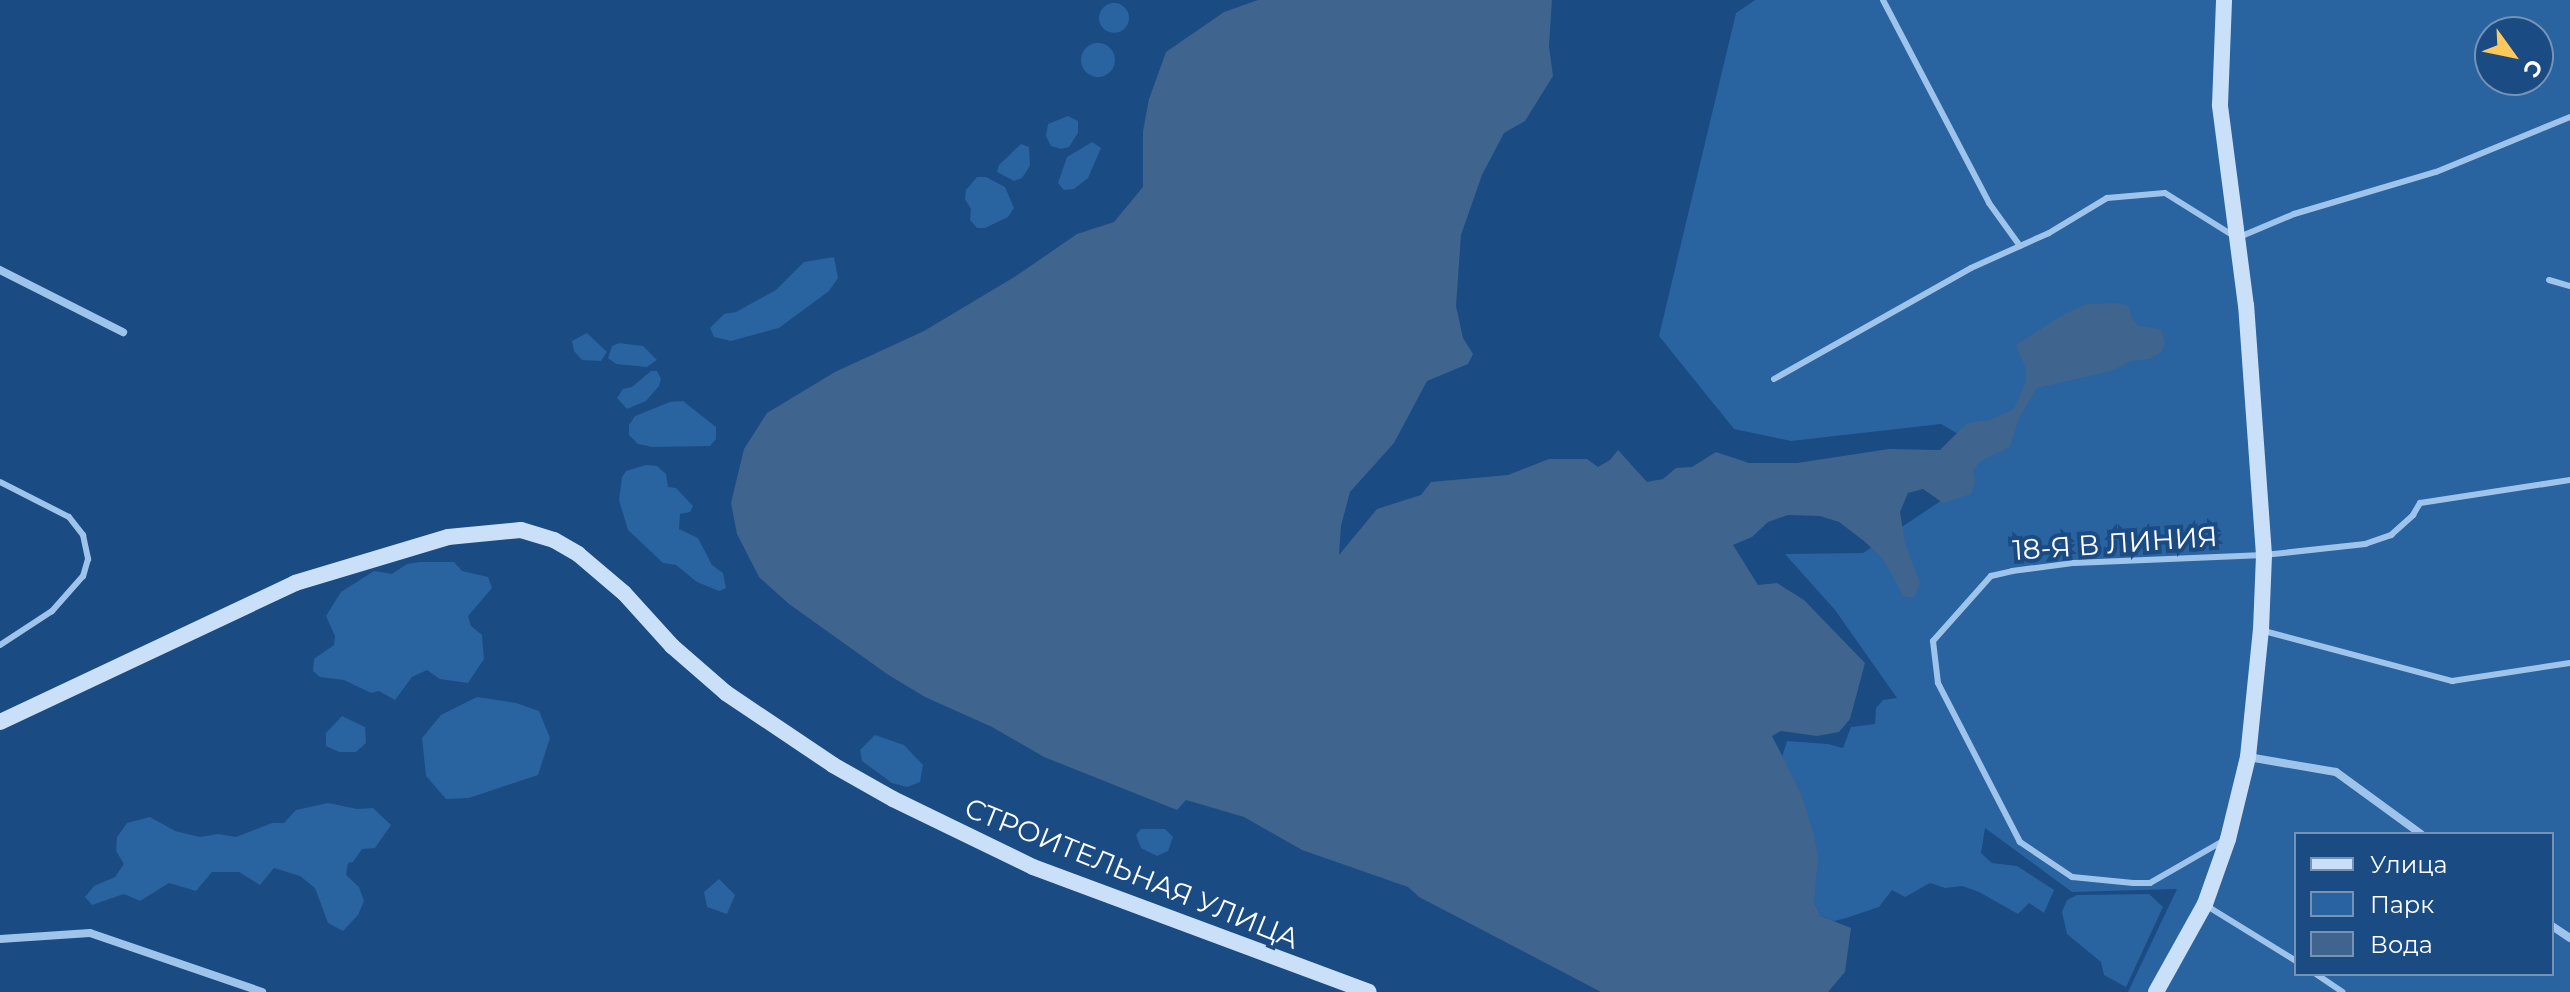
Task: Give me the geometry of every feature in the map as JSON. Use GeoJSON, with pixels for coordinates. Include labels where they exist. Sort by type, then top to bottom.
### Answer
{"type":"FeatureCollection","features":[{"type":"Feature","properties":{"kind":"street"},"geometry":{"type":"LineString","coordinates":[[2156,992],[2205,904],[2228,839],[2248,757],[2261,630],[2264,555],[2246,306],[2220,105],[2224,0]]}},
{"type":"Feature","properties":{"kind":"street"},"geometry":{"type":"LineString","coordinates":[[0,270],[123,332]]}},
{"type":"Feature","properties":{"kind":"street","name":"СТРОИТЕЛЬНАЯ УЛИЦА"},"geometry":{"type":"LineString","coordinates":[[0,722],[295,583],[448,537],[521,530],[554,540],[578,554],[624,593],[672,646],[726,693],[833,765],[893,799],[1033,867],[1369,992]]}},
{"type":"Feature","properties":{"kind":"street"},"geometry":{"type":"LineString","coordinates":[[2248,757],[2336,772],[2418,832]]}},
{"type":"Feature","properties":{"kind":"street"},"geometry":{"type":"LineString","coordinates":[[0,939],[90,933],[262,992]]}},
{"type":"Feature","properties":{"kind":"lane"},"geometry":{"type":"LineString","coordinates":[[1883,0],[1989,203],[2020,246]]}},
{"type":"Feature","properties":{"kind":"lane"},"geometry":{"type":"LineString","coordinates":[[1774,379],[1971,268],[2020,246],[2107,198],[2165,193],[2237,238],[2294,214],[2436,172],[2570,117]]}},
{"type":"Feature","properties":{"kind":"lane"},"geometry":{"type":"LineString","coordinates":[[2549,280],[2570,286]]}},
{"type":"Feature","properties":{"kind":"lane","name":"18-Я В ЛИНИЯ"},"geometry":{"type":"LineString","coordinates":[[2228,839],[2150,883],[2072,877],[2020,842],[1938,683],[1933,641],[1991,576],[2074,563],[2264,555],[2365,544],[2391,535],[2413,515],[2420,503],[2570,480]]}},
{"type":"Feature","properties":{"kind":"lane"},"geometry":{"type":"LineString","coordinates":[[0,482],[69,517],[83,535],[88,559],[83,576],[52,611],[0,645]]}},
{"type":"Feature","properties":{"kind":"lane"},"geometry":{"type":"LineString","coordinates":[[2261,630],[2452,681],[2570,663]]}},
{"type":"Feature","properties":{"kind":"lane"},"geometry":{"type":"LineString","coordinates":[[2205,904],[2294,960]]}},
{"type":"Feature","properties":{"kind":"lane"},"geometry":{"type":"LineString","coordinates":[[2319,976],[2343,992]]}},
{"type":"Feature","properties":{"kind":"green space"},"geometry":{"type":"Polygon","coordinates":[[[1755,0],[2570,0],[2570,992],[2128,992],[2177,889],[2072,892],[1985,828],[1981,853],[1992,863],[2017,866],[2054,890],[2044,913],[2029,903],[2018,914],[1962,886],[1945,888],[1930,883],[1905,897],[1892,890],[1879,907],[1846,918],[1834,921],[1821,916],[1814,902],[1801,793],[1782,757],[1787,741],[1843,748],[1851,727],[1875,724],[1876,708],[1883,700],[1897,698],[1835,610],[1785,554],[1863,553],[1945,498],[1987,451],[1941,424],[1791,441],[1734,429],[1659,336],[1736,13],[1755,0]]]}},
{"type":"Feature","properties":{"kind":"green space"},"geometry":{"type":"Polygon","coordinates":[[[1114,3],[1125,7],[1129,18],[1125,29],[1114,33],[1103,29],[1099,18],[1103,7],[1114,3]]]}},
{"type":"Feature","properties":{"kind":"green space"},"geometry":{"type":"Polygon","coordinates":[[[1098,43],[1110,48],[1115,60],[1110,72],[1098,77],[1086,72],[1081,60],[1086,48],[1098,43]]]}},
{"type":"Feature","properties":{"kind":"green space"},"geometry":{"type":"Polygon","coordinates":[[[1068,116],[1078,121],[1078,133],[1069,147],[1061,149],[1051,146],[1046,136],[1048,124],[1068,116]]]}},
{"type":"Feature","properties":{"kind":"green space"},"geometry":{"type":"Polygon","coordinates":[[[1092,142],[1101,148],[1088,178],[1074,189],[1064,190],[1058,183],[1067,157],[1092,142]]]}},
{"type":"Feature","properties":{"kind":"green space"},"geometry":{"type":"Polygon","coordinates":[[[1021,144],[1029,147],[1030,166],[1022,178],[1014,181],[997,172],[999,165],[1021,144]]]}},
{"type":"Feature","properties":{"kind":"green space"},"geometry":{"type":"Polygon","coordinates":[[[977,177],[986,177],[1005,187],[1014,208],[1008,217],[985,228],[977,228],[970,220],[971,209],[965,199],[966,190],[977,177]]]}},
{"type":"Feature","properties":{"kind":"green space"},"geometry":{"type":"Polygon","coordinates":[[[834,257],[838,278],[829,291],[779,328],[731,341],[714,337],[710,328],[724,314],[736,312],[776,290],[804,262],[834,257]]]}},
{"type":"Feature","properties":{"kind":"green space"},"geometry":{"type":"Polygon","coordinates":[[[587,333],[607,352],[601,361],[582,360],[574,351],[572,341],[587,333]]]}},
{"type":"Feature","properties":{"kind":"green space"},"geometry":{"type":"Polygon","coordinates":[[[619,343],[643,346],[657,360],[647,367],[616,364],[608,358],[612,346],[619,343]]]}},
{"type":"Feature","properties":{"kind":"green space"},"geometry":{"type":"Polygon","coordinates":[[[651,371],[657,371],[661,379],[659,386],[646,401],[627,409],[617,398],[623,389],[632,387],[651,371]]]}},
{"type":"Feature","properties":{"kind":"green space"},"geometry":{"type":"Polygon","coordinates":[[[683,401],[716,427],[716,439],[710,446],[653,447],[638,444],[629,435],[629,425],[635,416],[670,402],[683,401]]]}},
{"type":"Feature","properties":{"kind":"green space"},"geometry":{"type":"Polygon","coordinates":[[[646,465],[657,466],[666,474],[668,487],[676,488],[693,506],[690,512],[680,514],[679,529],[698,538],[712,565],[723,573],[726,588],[719,591],[697,582],[676,565],[663,563],[628,530],[619,500],[622,477],[626,471],[646,465]]]}},
{"type":"Feature","properties":{"kind":"green space"},"geometry":{"type":"Polygon","coordinates":[[[454,562],[462,571],[488,577],[492,588],[468,616],[471,626],[482,635],[484,659],[468,683],[440,679],[427,670],[412,677],[395,700],[379,691],[371,693],[344,680],[320,677],[313,671],[314,659],[334,645],[335,636],[326,616],[341,592],[374,571],[392,574],[407,564],[454,562]]]}},
{"type":"Feature","properties":{"kind":"green space"},"geometry":{"type":"Polygon","coordinates":[[[477,697],[516,703],[539,711],[550,738],[538,775],[469,798],[446,799],[426,776],[422,738],[441,715],[477,697]]]}},
{"type":"Feature","properties":{"kind":"green space"},"geometry":{"type":"Polygon","coordinates":[[[342,716],[365,727],[366,743],[356,752],[339,752],[326,746],[326,733],[342,716]]]}},
{"type":"Feature","properties":{"kind":"green space"},"geometry":{"type":"Polygon","coordinates":[[[875,735],[904,745],[923,765],[920,782],[907,787],[892,783],[862,761],[860,750],[875,735]]]}},
{"type":"Feature","properties":{"kind":"green space"},"geometry":{"type":"Polygon","coordinates":[[[328,803],[357,809],[373,808],[391,825],[375,848],[362,849],[353,862],[348,863],[346,875],[359,887],[364,901],[358,915],[343,931],[328,923],[315,888],[300,876],[274,868],[260,885],[239,872],[212,872],[196,891],[169,883],[140,901],[124,894],[92,905],[85,897],[94,886],[115,877],[124,864],[116,851],[117,837],[127,823],[150,817],[175,831],[200,837],[218,834],[236,837],[272,823],[284,823],[296,810],[328,803]]]}},
{"type":"Feature","properties":{"kind":"green space"},"geometry":{"type":"Polygon","coordinates":[[[1141,829],[1165,829],[1173,837],[1168,851],[1157,856],[1141,848],[1136,835],[1141,829]]]}},
{"type":"Feature","properties":{"kind":"green space"},"geometry":{"type":"Polygon","coordinates":[[[719,879],[735,895],[727,914],[707,907],[704,892],[719,879]]]}},
{"type":"Feature","properties":{"kind":"green space"},"geometry":{"type":"Polygon","coordinates":[[[2149,894],[2163,907],[2126,987],[2104,975],[2101,962],[2067,934],[2062,912],[2067,900],[2077,895],[2149,894]]]}},
{"type":"Feature","properties":{"kind":"water"},"geometry":{"type":"Polygon","coordinates":[[[1258,0],[1552,0],[1549,46],[1553,76],[1525,121],[1504,133],[1482,175],[1461,235],[1456,306],[1463,338],[1473,354],[1468,364],[1427,381],[1394,443],[1350,492],[1341,526],[1339,555],[1377,509],[1421,495],[1431,482],[1508,475],[1549,459],[1587,459],[1598,467],[1610,460],[1618,450],[1647,482],[1663,479],[1676,468],[1692,467],[1716,452],[1749,463],[1797,463],[1889,449],[1940,450],[1967,423],[1990,420],[2014,409],[2026,381],[2026,369],[2016,345],[2062,315],[2086,304],[2121,303],[2129,307],[2132,319],[2139,326],[2161,329],[2165,341],[2162,352],[2150,359],[2131,361],[2111,371],[2037,388],[2019,418],[2010,447],[1981,461],[1973,470],[1975,481],[1971,494],[1943,503],[1923,489],[1908,493],[1900,512],[1905,543],[1920,583],[1914,598],[1903,596],[1883,559],[1864,541],[1839,522],[1820,516],[1788,515],[1768,522],[1752,537],[1733,545],[1758,585],[1777,583],[1804,600],[1865,663],[1850,719],[1839,732],[1817,736],[1781,731],[1772,736],[1801,793],[1814,835],[1818,859],[1814,902],[1821,916],[1851,928],[1845,972],[1828,992],[1601,992],[1419,897],[1408,887],[1302,850],[1244,817],[1186,800],[1177,810],[1044,757],[992,727],[925,697],[887,674],[789,604],[759,577],[737,534],[731,503],[744,449],[767,413],[835,372],[924,331],[1016,276],[1077,234],[1114,222],[1143,187],[1143,131],[1149,99],[1166,52],[1224,12],[1258,0]]]}}]}
